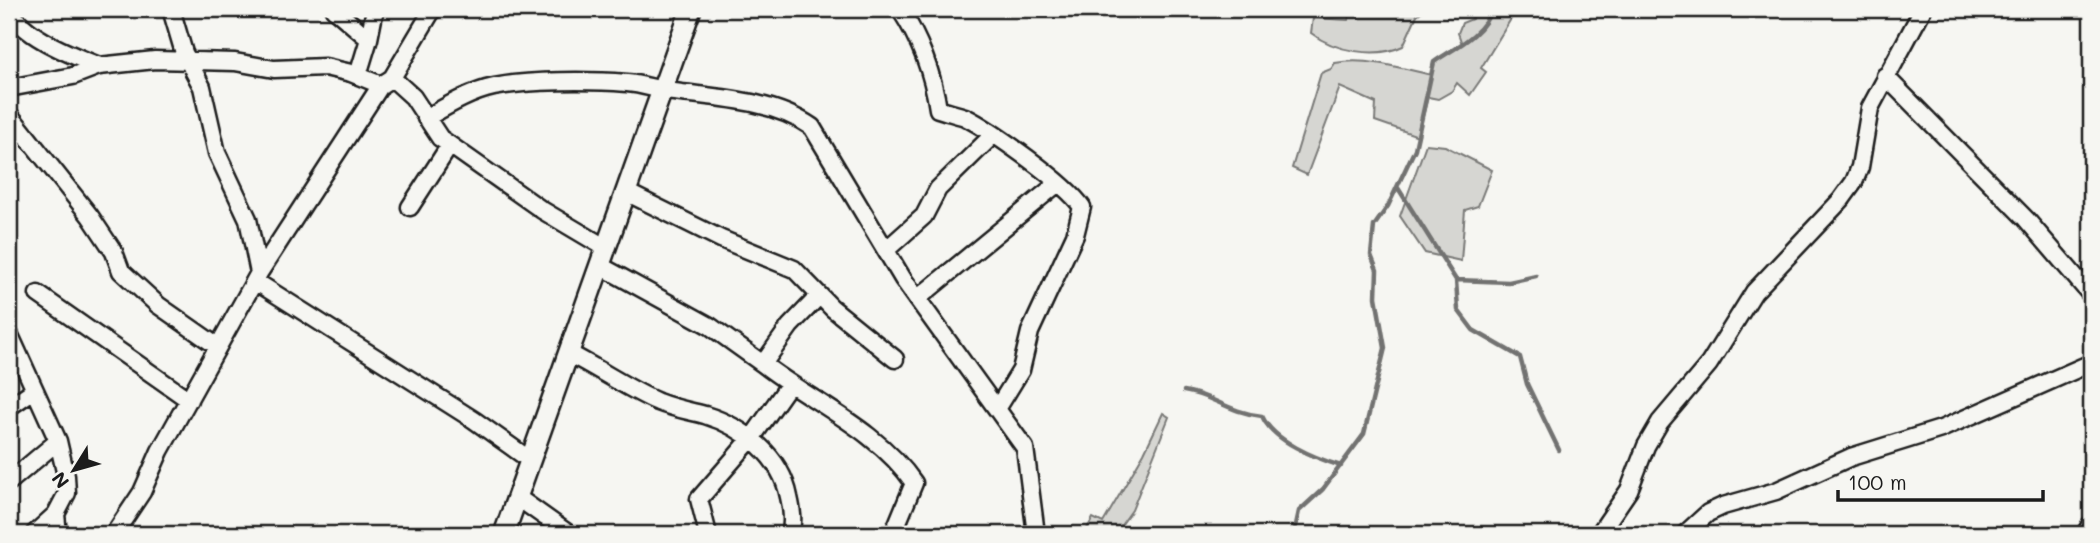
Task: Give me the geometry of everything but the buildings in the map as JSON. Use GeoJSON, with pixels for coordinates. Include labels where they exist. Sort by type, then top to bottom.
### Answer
{"type":"FeatureCollection","features":[{"type":"Feature","properties":{"kind":"street"},"geometry":{"type":"LineString","coordinates":[[10,9],[24,27],[63,51],[99,66]]}},
{"type":"Feature","properties":{"kind":"street"},"geometry":{"type":"LineString","coordinates":[[172,9],[184,53],[202,87],[218,153],[248,219],[257,277],[530,460]]}},
{"type":"Feature","properties":{"kind":"street"},"geometry":{"type":"LineString","coordinates":[[334,9],[369,39]]}},
{"type":"Feature","properties":{"kind":"street"},"geometry":{"type":"LineString","coordinates":[[358,75],[375,9]]}},
{"type":"Feature","properties":{"kind":"street"},"geometry":{"type":"LineString","coordinates":[[114,534],[142,492],[160,451],[257,277],[433,9]]}},
{"type":"Feature","properties":{"kind":"street"},"geometry":{"type":"LineString","coordinates":[[504,534],[691,9]]}},
{"type":"Feature","properties":{"kind":"street"},"geometry":{"type":"LineString","coordinates":[[900,9],[909,23],[934,84],[939,109],[965,117],[993,135],[1058,183],[1078,201],[1082,214],[1039,309],[1021,370],[997,410]]}},
{"type":"Feature","properties":{"kind":"street"},"geometry":{"type":"LineString","coordinates":[[1600,534],[1629,490],[1646,446],[1660,422],[1709,364],[1754,292],[1841,200],[1854,182],[1860,167],[1870,108],[1923,9]]}},
{"type":"Feature","properties":{"kind":"street"},"geometry":{"type":"LineString","coordinates":[[9,88],[73,76],[99,66],[155,60],[190,63],[235,62],[274,69],[325,67],[386,82],[412,97],[436,134],[450,145],[603,257],[710,326],[789,385],[830,408],[877,444],[914,483],[893,534]]}},
{"type":"Feature","properties":{"kind":"street"},"geometry":{"type":"LineString","coordinates":[[1885,76],[2026,219],[2091,295]]}},
{"type":"Feature","properties":{"kind":"street"},"geometry":{"type":"LineString","coordinates":[[426,118],[477,92],[494,87],[629,83],[662,91],[751,103],[801,119],[812,127],[916,299],[1025,448],[1036,534]]}},
{"type":"Feature","properties":{"kind":"street"},"geometry":{"type":"LineString","coordinates":[[9,114],[90,216],[114,252],[121,271],[158,305],[218,347]]}},
{"type":"Feature","properties":{"kind":"street"},"geometry":{"type":"LineString","coordinates":[[886,250],[924,216],[938,189],[993,135]]}},
{"type":"Feature","properties":{"kind":"street"},"geometry":{"type":"LineString","coordinates":[[410,207],[450,145]]}},
{"type":"Feature","properties":{"kind":"street"},"geometry":{"type":"LineString","coordinates":[[916,299],[1058,183]]}},
{"type":"Feature","properties":{"kind":"street"},"geometry":{"type":"LineString","coordinates":[[626,192],[722,239],[794,269],[819,296],[895,359]]}},
{"type":"Feature","properties":{"kind":"street"},"geometry":{"type":"LineString","coordinates":[[38,294],[188,400]]}},
{"type":"Feature","properties":{"kind":"street"},"geometry":{"type":"LineString","coordinates":[[763,364],[790,326],[819,296]]}},
{"type":"Feature","properties":{"kind":"street"},"geometry":{"type":"LineString","coordinates":[[9,332],[58,441],[67,493],[56,514],[34,534]]}},
{"type":"Feature","properties":{"kind":"street"},"geometry":{"type":"LineString","coordinates":[[568,353],[659,402],[706,415],[737,428],[751,439],[763,449],[783,477],[793,520],[790,534]]}},
{"type":"Feature","properties":{"kind":"street"},"geometry":{"type":"LineString","coordinates":[[1685,534],[1708,513],[1723,506],[1776,491],[1851,457],[1941,429],[2091,363]]}},
{"type":"Feature","properties":{"kind":"street"},"geometry":{"type":"LineString","coordinates":[[708,534],[699,499],[751,439],[789,385]]}},
{"type":"Feature","properties":{"kind":"street"},"geometry":{"type":"LineString","coordinates":[[9,407],[34,390]]}},
{"type":"Feature","properties":{"kind":"street"},"geometry":{"type":"LineString","coordinates":[[9,482],[58,441]]}},
{"type":"Feature","properties":{"kind":"street"},"geometry":{"type":"LineString","coordinates":[[517,497],[569,534]]}},
{"type":"Feature","properties":{"kind":"street"},"geometry":{"type":"LineString","coordinates":[[56,514],[58,534]]}},
{"type":"Feature","properties":{"kind":"street"},"geometry":{"type":"LineString","coordinates":[[2085,534],[2091,524]]}},
{"type":"Feature","properties":{"kind":"shaded area"},"geometry":{"type":"Polygon","coordinates":[[[1352,9],[1425,9],[1417,15],[1403,46],[1392,50],[1356,51],[1331,44],[1311,33],[1313,18],[1348,20],[1352,9]]]}},
{"type":"Feature","properties":{"kind":"shaded area"},"geometry":{"type":"Polygon","coordinates":[[[1475,9],[1517,9],[1481,68],[1486,72],[1470,95],[1457,83],[1452,91],[1438,99],[1428,97],[1418,136],[1375,121],[1376,103],[1340,87],[1307,175],[1292,168],[1321,73],[1331,69],[1335,63],[1359,61],[1431,75],[1434,62],[1462,44],[1458,33],[1462,23],[1472,19],[1475,9]]]}},
{"type":"Feature","properties":{"kind":"shaded area"},"geometry":{"type":"Polygon","coordinates":[[[1426,144],[1445,146],[1492,170],[1478,206],[1465,210],[1461,261],[1425,253],[1400,216],[1426,144]]]}},
{"type":"Feature","properties":{"kind":"shaded area"},"geometry":{"type":"Polygon","coordinates":[[[1163,413],[1169,417],[1132,510],[1117,531],[1121,534],[1084,534],[1093,518],[1103,523],[1144,453],[1163,413]]]}},
{"type":"Feature","properties":{"kind":"waterway"},"geometry":{"type":"LineString","coordinates":[[1294,534],[1299,511],[1323,489],[1364,434],[1385,348],[1376,297],[1377,270],[1371,255],[1374,226],[1388,206],[1415,149],[1434,62],[1476,33],[1483,26],[1491,9]]}},
{"type":"Feature","properties":{"kind":"waterway"},"geometry":{"type":"LineString","coordinates":[[1398,188],[1456,280],[1458,310],[1473,330],[1520,357],[1527,384],[1559,450]]}},
{"type":"Feature","properties":{"kind":"waterway"},"geometry":{"type":"LineString","coordinates":[[1456,280],[1509,282],[1536,276]]}},
{"type":"Feature","properties":{"kind":"waterway"},"geometry":{"type":"LineString","coordinates":[[1184,391],[1239,411],[1262,416],[1267,425],[1285,441],[1341,466]]}}]}
